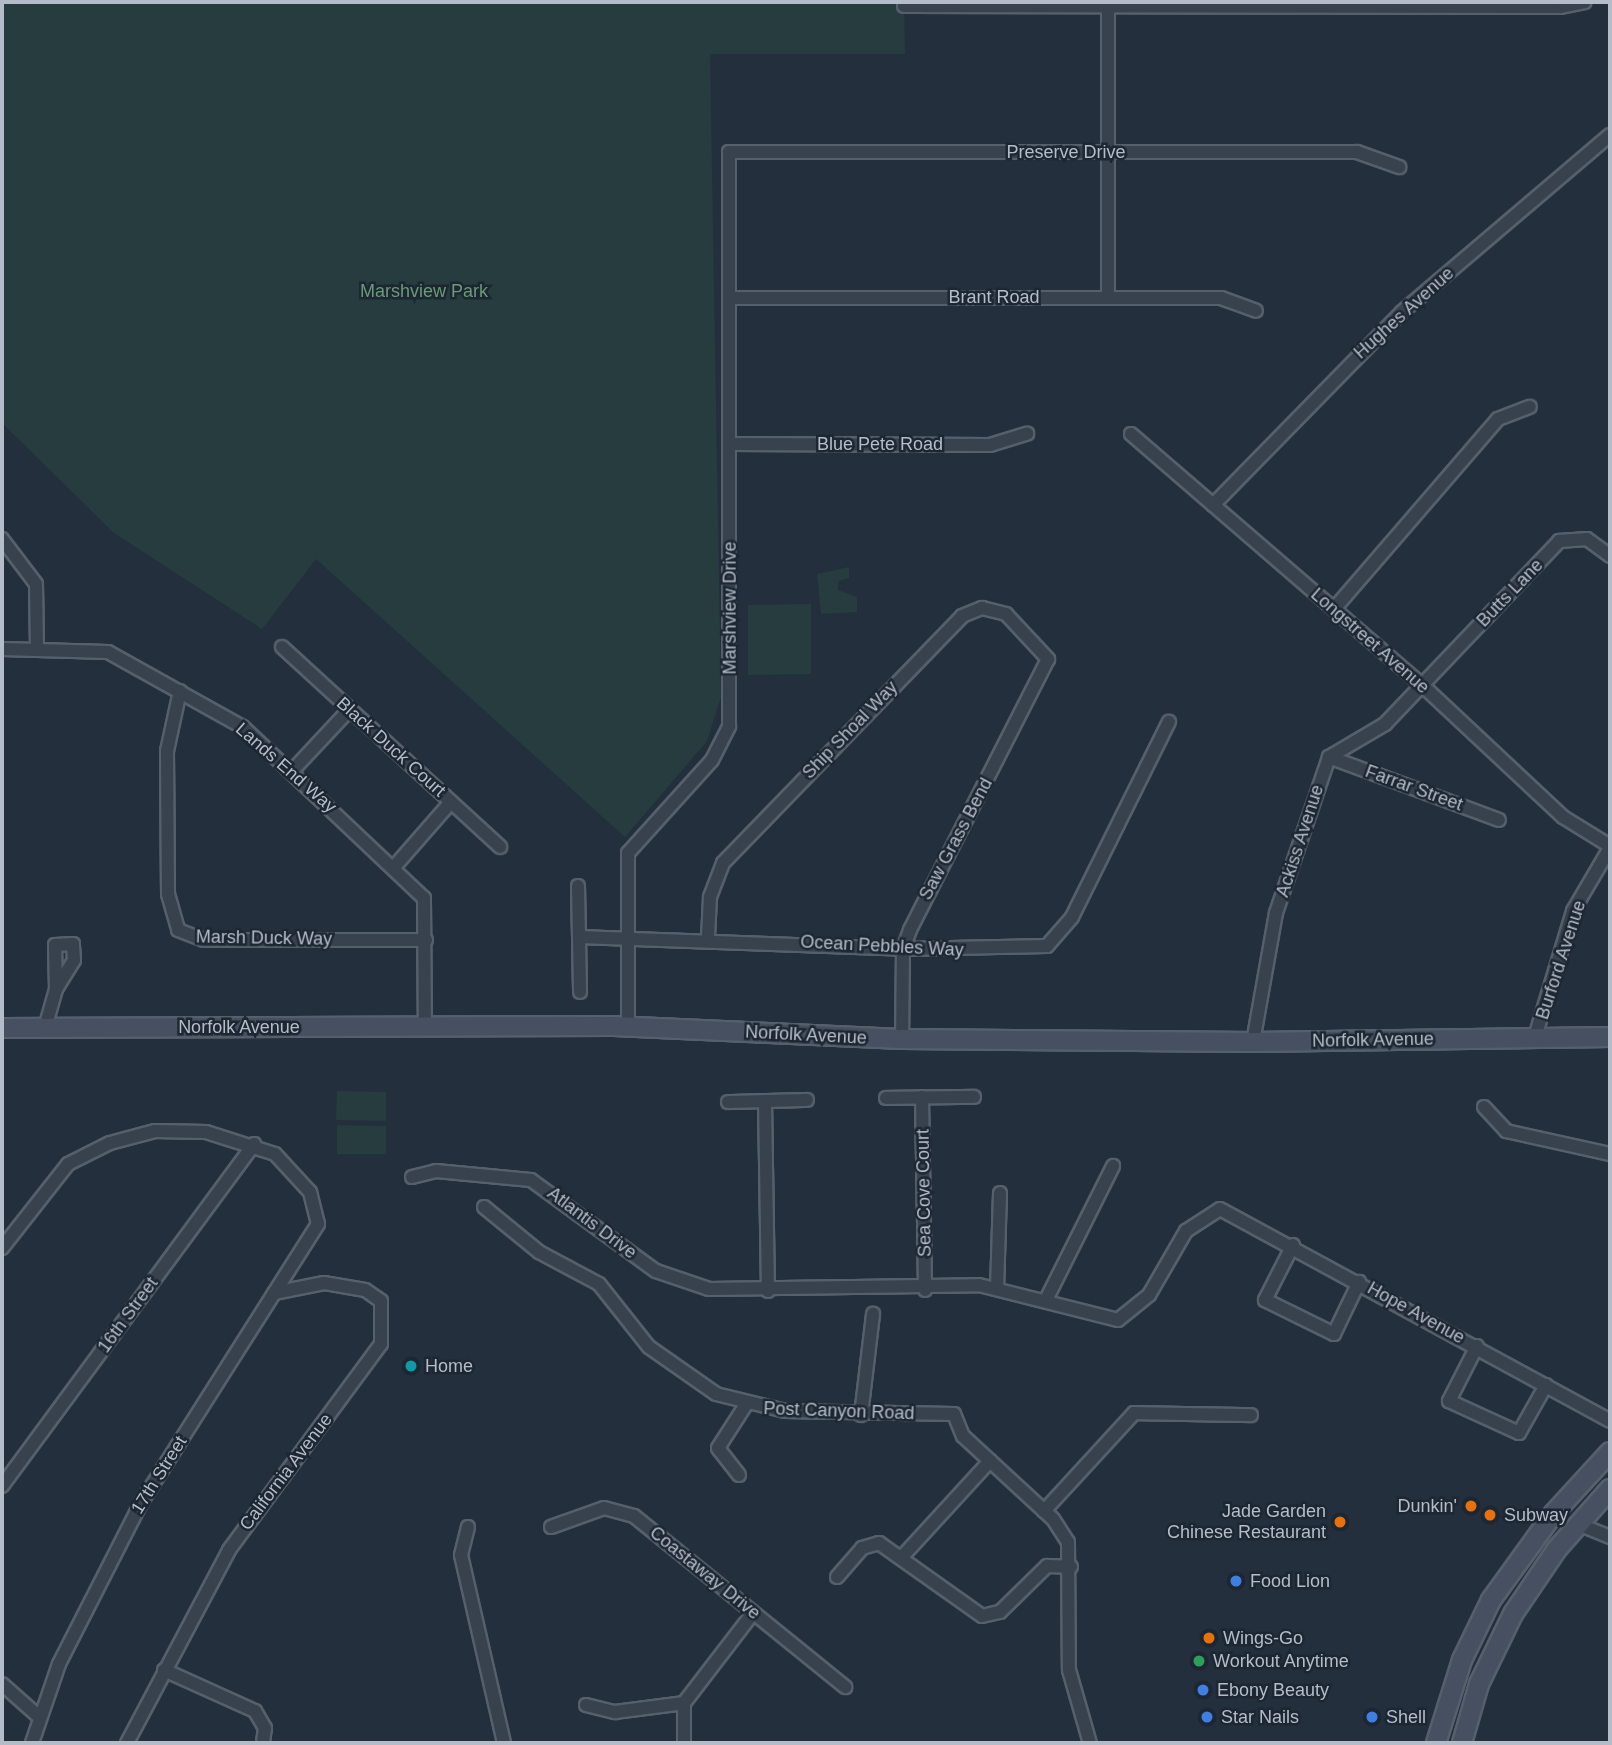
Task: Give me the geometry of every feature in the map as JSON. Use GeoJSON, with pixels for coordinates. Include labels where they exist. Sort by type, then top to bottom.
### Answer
{"type":"FeatureCollection","features":[{"type":"Feature","properties":{"kind":"main road","name":"Norfolk Avenue"},"geometry":{"type":"LineString","coordinates":[[2,1028],[628,1027],[902,1039],[1253,1042],[1610,1037]]}},
{"type":"Feature","properties":{"kind":"main road"},"geometry":{"type":"LineString","coordinates":[[1436,1743],[1462,1660],[1491,1600],[1555,1513],[1610,1452]]}},
{"type":"Feature","properties":{"kind":"main road"},"geometry":{"type":"LineString","coordinates":[[1462,1743],[1479,1684],[1513,1614],[1578,1524],[1610,1489]]}},
{"type":"Feature","properties":{"kind":"street"},"geometry":{"type":"LineString","coordinates":[[904,6],[1585,2]]}},
{"type":"Feature","properties":{"kind":"street"},"geometry":{"type":"LineString","coordinates":[[1108,4],[1108,296]]}},
{"type":"Feature","properties":{"kind":"street","name":"Hughes Avenue"},"geometry":{"type":"LineString","coordinates":[[1213,505],[1402,312],[1610,135]]}},
{"type":"Feature","properties":{"kind":"street","name":"Preserve Drive"},"geometry":{"type":"LineString","coordinates":[[729,152],[1357,152],[1399,167]]}},
{"type":"Feature","properties":{"kind":"street","name":"Marshview Drive"},"geometry":{"type":"LineString","coordinates":[[628,1027],[628,853],[716,754],[729,726],[729,152]]}},
{"type":"Feature","properties":{"kind":"street","name":"Brant Road"},"geometry":{"type":"LineString","coordinates":[[730,298],[1221,298],[1256,311]]}},
{"type":"Feature","properties":{"kind":"street"},"geometry":{"type":"LineString","coordinates":[[1334,609],[1498,419],[1530,407]]}},
{"type":"Feature","properties":{"kind":"street","name":"Longstreet Avenue"},"geometry":{"type":"LineString","coordinates":[[1131,434],[1422,685],[1563,817],[1610,847]]}},
{"type":"Feature","properties":{"kind":"street","name":"Blue Pete Road"},"geometry":{"type":"LineString","coordinates":[[730,444],[990,445],[1027,435]]}},
{"type":"Feature","properties":{"kind":"street"},"geometry":{"type":"LineString","coordinates":[[2,539],[36,584],[37,649]]}},
{"type":"Feature","properties":{"kind":"street","name":"Butts Lane"},"geometry":{"type":"LineString","coordinates":[[1422,685],[1559,541],[1587,540],[1610,556]]}},
{"type":"Feature","properties":{"kind":"street","name":"Ship Shoal Way"},"geometry":{"type":"LineString","coordinates":[[708,937],[710,897],[723,863],[962,615],[982,608],[1006,614],[1046,650]]}},
{"type":"Feature","properties":{"kind":"street","name":"Black Duck Court"},"geometry":{"type":"LineString","coordinates":[[282,647],[500,846]]}},
{"type":"Feature","properties":{"kind":"street","name":"Lands End Way"},"geometry":{"type":"LineString","coordinates":[[2,649],[108,652],[243,727],[396,866],[424,898],[425,1027]]}},
{"type":"Feature","properties":{"kind":"street","name":"Saw Grass Bend"},"geometry":{"type":"LineString","coordinates":[[902,1039],[903,949],[1046,669],[1046,650]]}},
{"type":"Feature","properties":{"kind":"street"},"geometry":{"type":"LineString","coordinates":[[1329,757],[1385,724],[1422,685]]}},
{"type":"Feature","properties":{"kind":"street","name":"Marsh Duck Way"},"geometry":{"type":"LineString","coordinates":[[180,691],[167,751],[168,894],[178,930],[204,940],[426,940]]}},
{"type":"Feature","properties":{"kind":"street"},"geometry":{"type":"LineString","coordinates":[[292,771],[350,709]]}},
{"type":"Feature","properties":{"kind":"street","name":"Ocean Pebbles Way"},"geometry":{"type":"LineString","coordinates":[[579,937],[708,937],[903,949],[1046,946],[1072,916],[1096,873],[1169,722]]}},
{"type":"Feature","properties":{"kind":"street","name":"Farrar Street"},"geometry":{"type":"LineString","coordinates":[[1329,757],[1499,820]]}},
{"type":"Feature","properties":{"kind":"street","name":"Ackiss Avenue"},"geometry":{"type":"LineString","coordinates":[[1253,1042],[1276,913],[1329,757]]}},
{"type":"Feature","properties":{"kind":"street"},"geometry":{"type":"LineString","coordinates":[[396,866],[452,802]]}},
{"type":"Feature","properties":{"kind":"street","name":"Burford Avenue"},"geometry":{"type":"LineString","coordinates":[[1535,1037],[1573,911],[1610,847]]}},
{"type":"Feature","properties":{"kind":"street"},"geometry":{"type":"LineString","coordinates":[[578,886],[580,992]]}},
{"type":"Feature","properties":{"kind":"street"},"geometry":{"type":"LineString","coordinates":[[46,1028],[56,989]]}},
{"type":"Feature","properties":{"kind":"street","name":"Sea Cove Court"},"geometry":{"type":"LineString","coordinates":[[922,1097],[925,1290]]}},
{"type":"Feature","properties":{"kind":"street"},"geometry":{"type":"LineString","coordinates":[[886,1098],[974,1097]]}},
{"type":"Feature","properties":{"kind":"street"},"geometry":{"type":"LineString","coordinates":[[729,1102],[807,1100]]}},
{"type":"Feature","properties":{"kind":"street"},"geometry":{"type":"LineString","coordinates":[[765,1101],[768,1291]]}},
{"type":"Feature","properties":{"kind":"street"},"geometry":{"type":"LineString","coordinates":[[1484,1107],[1506,1131],[1610,1154]]}},
{"type":"Feature","properties":{"kind":"street"},"geometry":{"type":"LineString","coordinates":[[2,1248],[68,1164],[110,1143],[180,1130],[254,1144]]}},
{"type":"Feature","properties":{"kind":"street","name":"17th Street"},"geometry":{"type":"LineString","coordinates":[[32,1743],[37,1715],[141,1503],[318,1224],[310,1192],[296,1173],[254,1144]]}},
{"type":"Feature","properties":{"kind":"street","name":"16th Street"},"geometry":{"type":"LineString","coordinates":[[2,1486],[254,1144]]}},
{"type":"Feature","properties":{"kind":"street"},"geometry":{"type":"LineString","coordinates":[[1045,1300],[1113,1166]]}},
{"type":"Feature","properties":{"kind":"street","name":"Atlantis Drive"},"geometry":{"type":"LineString","coordinates":[[412,1177],[436,1171],[531,1180],[656,1271],[709,1289],[997,1289],[1118,1320]]}},
{"type":"Feature","properties":{"kind":"street"},"geometry":{"type":"LineString","coordinates":[[997,1289],[1000,1193]]}},
{"type":"Feature","properties":{"kind":"street","name":"Post Canyon Road"},"geometry":{"type":"LineString","coordinates":[[484,1207],[539,1252],[599,1284],[649,1347],[675,1369],[744,1406],[861,1415],[954,1414],[963,1436],[990,1461]]}},
{"type":"Feature","properties":{"kind":"street","name":"Hope Avenue"},"geometry":{"type":"LineString","coordinates":[[1118,1320],[1149,1295],[1186,1231],[1220,1209],[1293,1245],[1610,1421]]}},
{"type":"Feature","properties":{"kind":"street"},"geometry":{"type":"LineString","coordinates":[[1293,1245],[1265,1300],[1334,1334],[1359,1282]]}},
{"type":"Feature","properties":{"kind":"street","name":"California Avenue"},"geometry":{"type":"LineString","coordinates":[[127,1743],[164,1670],[256,1509],[381,1344],[381,1301],[365,1290],[324,1283],[274,1293]]}},
{"type":"Feature","properties":{"kind":"street"},"geometry":{"type":"LineString","coordinates":[[861,1415],[873,1314]]}},
{"type":"Feature","properties":{"kind":"street"},"geometry":{"type":"LineString","coordinates":[[1476,1346],[1449,1401],[1520,1433],[1546,1385]]}},
{"type":"Feature","properties":{"kind":"street"},"geometry":{"type":"LineString","coordinates":[[738,1475],[717,1454],[744,1406]]}},
{"type":"Feature","properties":{"kind":"street"},"geometry":{"type":"LineString","coordinates":[[1044,1511],[1134,1413],[1251,1415]]}},
{"type":"Feature","properties":{"kind":"street"},"geometry":{"type":"LineString","coordinates":[[901,1558],[990,1461],[1044,1511],[1068,1542],[1071,1567],[1069,1670],[1090,1743]]}},
{"type":"Feature","properties":{"kind":"street","name":"Coastaway Drive"},"geometry":{"type":"LineString","coordinates":[[551,1528],[592,1511],[626,1511],[845,1687]]}},
{"type":"Feature","properties":{"kind":"street"},"geometry":{"type":"LineString","coordinates":[[1578,1524],[1610,1537]]}},
{"type":"Feature","properties":{"kind":"street"},"geometry":{"type":"LineString","coordinates":[[468,1527],[461,1555],[504,1743]]}},
{"type":"Feature","properties":{"kind":"street"},"geometry":{"type":"LineString","coordinates":[[837,1577],[871,1544],[901,1558],[982,1616],[1000,1612],[1047,1566],[1071,1567]]}},
{"type":"Feature","properties":{"kind":"street"},"geometry":{"type":"LineString","coordinates":[[1491,1600],[1513,1614]]}},
{"type":"Feature","properties":{"kind":"street"},"geometry":{"type":"LineString","coordinates":[[684,1743],[684,1703],[753,1613]]}},
{"type":"Feature","properties":{"kind":"street"},"geometry":{"type":"LineString","coordinates":[[164,1670],[255,1711],[265,1728],[263,1743]]}},
{"type":"Feature","properties":{"kind":"street"},"geometry":{"type":"LineString","coordinates":[[2,1684],[37,1715]]}},
{"type":"Feature","properties":{"kind":"street"},"geometry":{"type":"LineString","coordinates":[[586,1705],[615,1712],[684,1703]]}},
{"type":"Feature","properties":{"kind":"green space","name":"Marshview Park"},"geometry":{"type":"Polygon","coordinates":[[[2,2],[904,2],[905,54],[710,54],[721,697],[707,741],[625,837],[316,559],[262,629],[114,533],[2,423],[2,2]]]}},
{"type":"Feature","properties":{"kind":"green space"},"geometry":{"type":"Polygon","coordinates":[[[849,567],[849,578],[838,581],[838,590],[857,597],[857,612],[821,614],[817,574],[849,567]]]}},
{"type":"Feature","properties":{"kind":"green space"},"geometry":{"type":"Polygon","coordinates":[[[811,604],[811,674],[748,675],[748,605],[811,604]]]}},
{"type":"Feature","properties":{"kind":"green space"},"geometry":{"type":"Polygon","coordinates":[[[337,1091],[386,1092],[386,1121],[336,1120],[337,1091]]]}},
{"type":"Feature","properties":{"kind":"green space"},"geometry":{"type":"Polygon","coordinates":[[[337,1125],[386,1126],[386,1154],[337,1154],[337,1125]]]}},
{"type":"Feature","properties":{"kind":"place","name":"Home"},"geometry":{"type":"Point","coordinates":[411,1366]}},
{"type":"Feature","properties":{"kind":"place","name":"Dunkin'"},"geometry":{"type":"Point","coordinates":[1471,1506]}},
{"type":"Feature","properties":{"kind":"place","name":"Subway"},"geometry":{"type":"Point","coordinates":[1490,1515]}},
{"type":"Feature","properties":{"kind":"place","name":"Jade Garden Chinese Restaurant"},"geometry":{"type":"Point","coordinates":[1340,1522]}},
{"type":"Feature","properties":{"kind":"place","name":"Food Lion"},"geometry":{"type":"Point","coordinates":[1236,1581]}},
{"type":"Feature","properties":{"kind":"place","name":"Wings-Go"},"geometry":{"type":"Point","coordinates":[1209,1638]}},
{"type":"Feature","properties":{"kind":"place","name":"Workout Anytime"},"geometry":{"type":"Point","coordinates":[1199,1661]}},
{"type":"Feature","properties":{"kind":"place","name":"Ebony Beauty"},"geometry":{"type":"Point","coordinates":[1203,1690]}},
{"type":"Feature","properties":{"kind":"place","name":"Star Nails"},"geometry":{"type":"Point","coordinates":[1207,1717]}},
{"type":"Feature","properties":{"kind":"place","name":"Shell"},"geometry":{"type":"Point","coordinates":[1372,1717]}}]}
